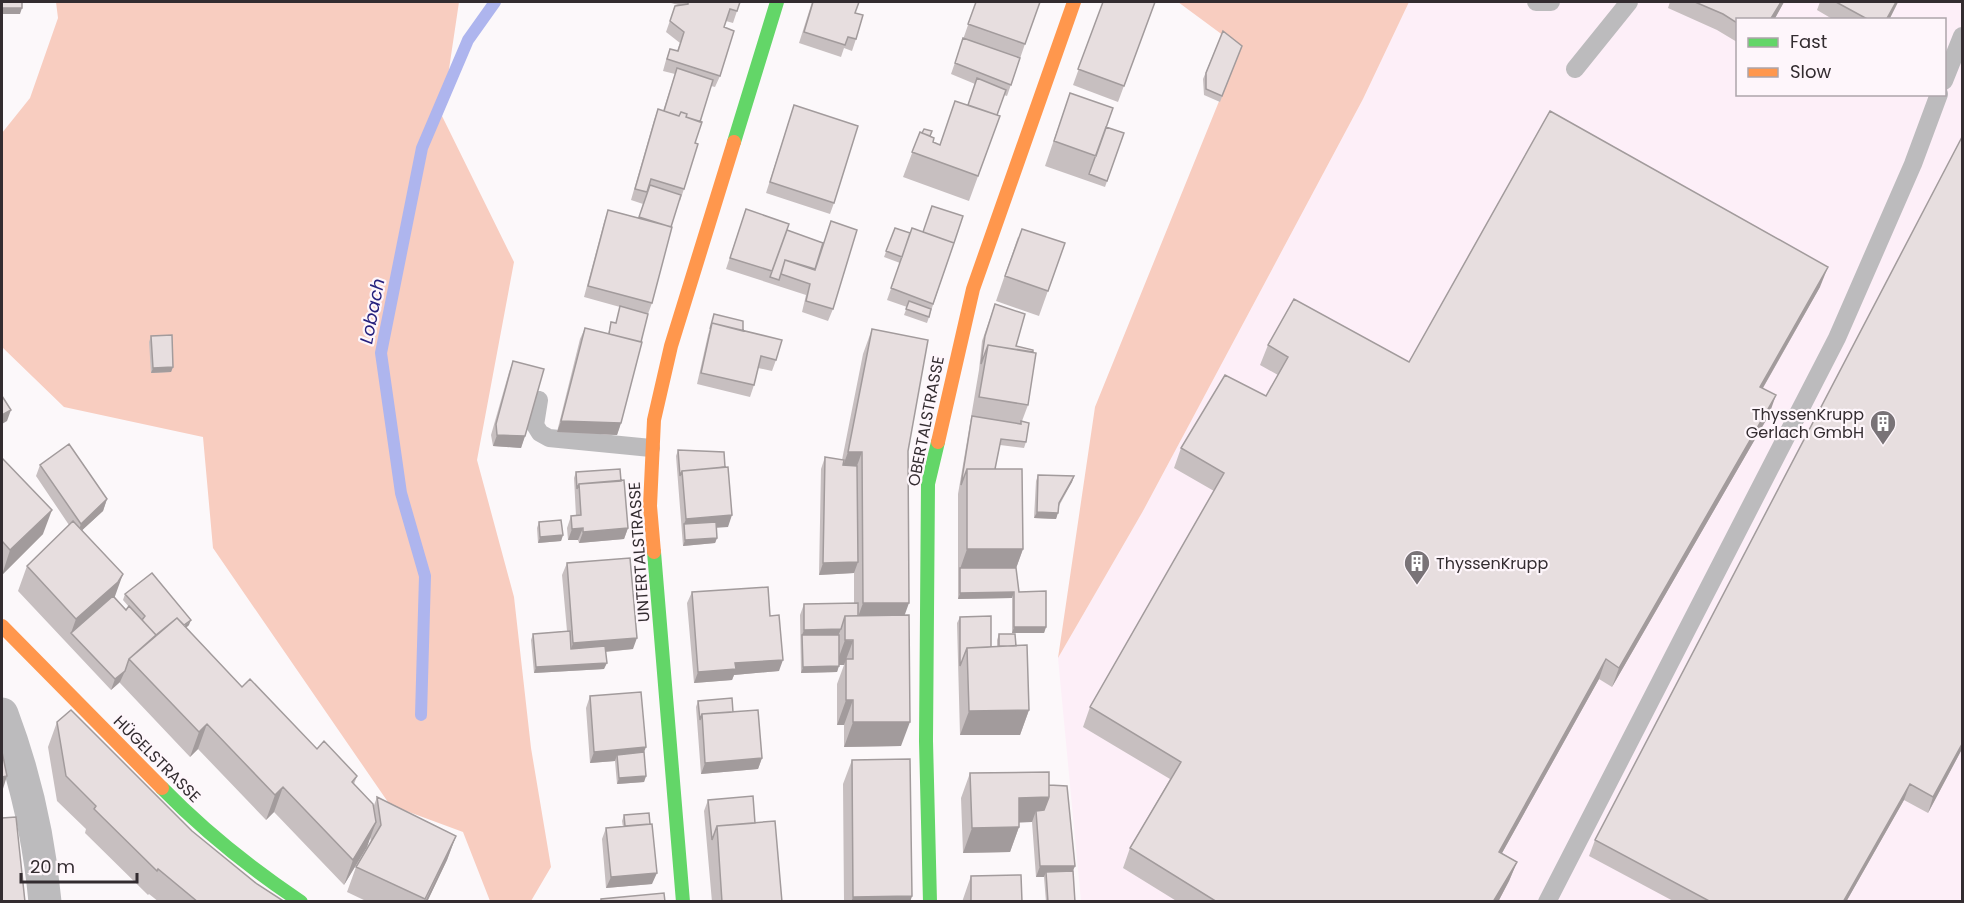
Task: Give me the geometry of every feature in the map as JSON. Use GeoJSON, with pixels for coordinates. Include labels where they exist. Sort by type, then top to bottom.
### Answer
{"type":"FeatureCollection","features":[{"type":"Feature","properties":{"kind":"street","name":"UNTERTALSTRASSE"},"geometry":{"type":"LineString","coordinates":[[683,902],[650,506],[651,448],[654,420],[670,346],[777,2]]}},
{"type":"Feature","properties":{"kind":"street","name":"OBERTALSTRASSE"},"geometry":{"type":"LineString","coordinates":[[930,902],[926,741],[928,484],[973,289],[1074,2]]}},
{"type":"Feature","properties":{"kind":"street","name":"HÜGELSTRASSE"},"geometry":{"type":"LineString","coordinates":[[2,626],[190,817],[246,865],[301,902]]}},
{"type":"Feature","properties":{"kind":"street"},"geometry":{"type":"LineString","coordinates":[[2,714],[19,759],[40,848],[45,902]]}},
{"type":"Feature","properties":{"kind":"lane"},"geometry":{"type":"LineString","coordinates":[[1536,2],[1551,2]]}},
{"type":"Feature","properties":{"kind":"lane"},"geometry":{"type":"LineString","coordinates":[[1575,69],[1629,2]]}},
{"type":"Feature","properties":{"kind":"lane"},"geometry":{"type":"LineString","coordinates":[[1946,76],[1962,36]]}},
{"type":"Feature","properties":{"kind":"lane"},"geometry":{"type":"LineString","coordinates":[[1547,902],[1837,338],[1913,164],[1938,96]]}},
{"type":"Feature","properties":{"kind":"lane"},"geometry":{"type":"LineString","coordinates":[[539,400],[535,425],[540,433],[549,438],[651,448]]}},
{"type":"Feature","properties":{"kind":"shaded area"},"geometry":{"type":"Polygon","coordinates":[[[56,2],[459,2],[442,116],[514,262],[477,460],[514,597],[531,748],[551,867],[531,901],[490,901],[463,832],[390,805],[213,548],[203,437],[64,407],[2,347],[2,133],[30,98],[58,18],[56,2]]]}},
{"type":"Feature","properties":{"kind":"shaded area"},"geometry":{"type":"Polygon","coordinates":[[[1178,2],[1409,2],[1363,99],[1143,511],[1058,658],[1095,407],[1239,52],[1220,33],[1178,2]]]}},
{"type":"Feature","properties":{"kind":"shaded area"},"geometry":{"type":"Polygon","coordinates":[[[1409,2],[1962,2],[1962,901],[1081,901],[1058,658],[1143,511],[1363,99],[1409,2]]]}},
{"type":"Feature","properties":{"kind":"building"},"geometry":{"type":"Polygon","coordinates":[[[2,2],[22,2],[22,8],[2,8],[2,2]]]}},
{"type":"Feature","properties":{"kind":"building"},"geometry":{"type":"Polygon","coordinates":[[[688,2],[740,2],[737,11],[730,9],[724,27],[734,31],[720,76],[667,59],[670,49],[678,51],[684,32],[670,21],[675,6],[688,4],[688,2]]]}},
{"type":"Feature","properties":{"kind":"building"},"geometry":{"type":"Polygon","coordinates":[[[813,2],[859,2],[855,13],[863,15],[856,39],[848,37],[845,45],[804,32],[813,2]]]}},
{"type":"Feature","properties":{"kind":"building"},"geometry":{"type":"Polygon","coordinates":[[[976,2],[1040,2],[1025,44],[968,24],[976,2]]]}},
{"type":"Feature","properties":{"kind":"building"},"geometry":{"type":"Polygon","coordinates":[[[1103,2],[1155,2],[1124,86],[1078,69],[1103,2]]]}},
{"type":"Feature","properties":{"kind":"building"},"geometry":{"type":"Polygon","coordinates":[[[1695,2],[1781,2],[1771,18],[1736,18],[1736,22],[1695,2]]]}},
{"type":"Feature","properties":{"kind":"building"},"geometry":{"type":"Polygon","coordinates":[[[1836,2],[1896,2],[1887,18],[1865,18],[1836,2]]]}},
{"type":"Feature","properties":{"kind":"building"},"geometry":{"type":"Polygon","coordinates":[[[1223,31],[1242,46],[1222,96],[1206,89],[1206,73],[1223,31]]]}},
{"type":"Feature","properties":{"kind":"building"},"geometry":{"type":"Polygon","coordinates":[[[963,38],[1020,58],[1011,85],[955,63],[963,38]]]}},
{"type":"Feature","properties":{"kind":"building"},"geometry":{"type":"Polygon","coordinates":[[[677,68],[713,80],[700,122],[686,117],[687,114],[681,112],[679,116],[664,111],[677,68]]]}},
{"type":"Feature","properties":{"kind":"building"},"geometry":{"type":"Polygon","coordinates":[[[977,78],[1006,90],[997,115],[968,105],[977,78]]]}},
{"type":"Feature","properties":{"kind":"building"},"geometry":{"type":"Polygon","coordinates":[[[1070,93],[1113,108],[1096,156],[1054,141],[1070,93]]]}},
{"type":"Feature","properties":{"kind":"building"},"geometry":{"type":"Polygon","coordinates":[[[955,101],[1000,116],[978,176],[912,152],[920,132],[934,138],[933,142],[940,145],[955,101]]]}},
{"type":"Feature","properties":{"kind":"building"},"geometry":{"type":"Polygon","coordinates":[[[794,105],[858,126],[834,203],[770,182],[794,105]]]}},
{"type":"Feature","properties":{"kind":"building"},"geometry":{"type":"Polygon","coordinates":[[[658,109],[679,116],[681,112],[687,114],[686,117],[702,122],[695,143],[698,144],[684,189],[651,179],[647,192],[635,189],[658,109]]]}},
{"type":"Feature","properties":{"kind":"building","name":"ThyssenKrupp"},"geometry":{"type":"Polygon","coordinates":[[[1550,111],[1828,267],[1760,387],[1776,395],[1619,668],[1606,659],[1499,852],[1517,862],[1493,902],[1217,902],[1130,848],[1181,762],[1090,707],[1224,473],[1181,448],[1225,375],[1266,396],[1288,357],[1268,345],[1294,299],[1409,362],[1550,111]]]}},
{"type":"Feature","properties":{"kind":"building"},"geometry":{"type":"Polygon","coordinates":[[[1106,127],[1124,133],[1107,181],[1089,174],[1106,127]]]}},
{"type":"Feature","properties":{"kind":"building"},"geometry":{"type":"Polygon","coordinates":[[[924,129],[932,131],[930,136],[922,133],[924,129]]]}},
{"type":"Feature","properties":{"kind":"building","name":"ThyssenKrupp Gerlach GmbH"},"geometry":{"type":"Polygon","coordinates":[[[1962,137],[1962,744],[1933,797],[1910,784],[1843,902],[1711,902],[1595,840],[1962,137]]]}},
{"type":"Feature","properties":{"kind":"building"},"geometry":{"type":"Polygon","coordinates":[[[650,185],[681,195],[671,227],[639,217],[650,185]]]}},
{"type":"Feature","properties":{"kind":"building"},"geometry":{"type":"Polygon","coordinates":[[[932,206],[963,216],[954,243],[923,232],[932,206]]]}},
{"type":"Feature","properties":{"kind":"building"},"geometry":{"type":"Polygon","coordinates":[[[746,209],[789,224],[772,271],[730,258],[746,209]]]}},
{"type":"Feature","properties":{"kind":"building"},"geometry":{"type":"Polygon","coordinates":[[[608,210],[672,227],[652,303],[588,286],[608,210]]]}},
{"type":"Feature","properties":{"kind":"building"},"geometry":{"type":"Polygon","coordinates":[[[831,221],[857,230],[833,309],[806,301],[810,284],[781,274],[785,260],[815,270],[831,221]]]}},
{"type":"Feature","properties":{"kind":"building"},"geometry":{"type":"Polygon","coordinates":[[[895,228],[910,233],[902,257],[886,251],[895,228]]]}},
{"type":"Feature","properties":{"kind":"building"},"geometry":{"type":"Polygon","coordinates":[[[912,228],[954,243],[933,304],[891,288],[912,228]]]}},
{"type":"Feature","properties":{"kind":"building"},"geometry":{"type":"Polygon","coordinates":[[[1022,229],[1065,243],[1048,291],[1005,276],[1022,229]]]}},
{"type":"Feature","properties":{"kind":"building"},"geometry":{"type":"Polygon","coordinates":[[[787,230],[823,243],[815,269],[785,260],[779,280],[770,277],[787,230]]]}},
{"type":"Feature","properties":{"kind":"building"},"geometry":{"type":"Polygon","coordinates":[[[909,301],[931,309],[929,317],[906,309],[909,301]]]}},
{"type":"Feature","properties":{"kind":"building"},"geometry":{"type":"Polygon","coordinates":[[[995,304],[1025,314],[1016,346],[1033,350],[1033,352],[988,345],[981,364],[985,336],[995,304]]]}},
{"type":"Feature","properties":{"kind":"building"},"geometry":{"type":"Polygon","coordinates":[[[620,306],[648,314],[641,342],[609,334],[611,322],[616,323],[620,306]]]}},
{"type":"Feature","properties":{"kind":"building"},"geometry":{"type":"Polygon","coordinates":[[[714,314],[743,321],[743,331],[712,323],[710,329],[714,314]]]}},
{"type":"Feature","properties":{"kind":"building"},"geometry":{"type":"Polygon","coordinates":[[[712,323],[782,340],[776,360],[761,356],[754,385],[701,373],[712,323]]]}},
{"type":"Feature","properties":{"kind":"building"},"geometry":{"type":"Polygon","coordinates":[[[585,328],[642,342],[621,423],[561,421],[585,328]]]}},
{"type":"Feature","properties":{"kind":"building"},"geometry":{"type":"Polygon","coordinates":[[[872,329],[928,340],[908,451],[909,603],[863,603],[862,452],[848,452],[872,329]]]}},
{"type":"Feature","properties":{"kind":"building"},"geometry":{"type":"Polygon","coordinates":[[[172,335],[173,367],[153,368],[151,336],[172,335]]]}},
{"type":"Feature","properties":{"kind":"building"},"geometry":{"type":"Polygon","coordinates":[[[988,345],[1036,353],[1028,405],[979,397],[988,345]]]}},
{"type":"Feature","properties":{"kind":"building"},"geometry":{"type":"Polygon","coordinates":[[[513,361],[544,369],[525,436],[497,435],[496,424],[513,361]]]}},
{"type":"Feature","properties":{"kind":"building"},"geometry":{"type":"Polygon","coordinates":[[[2,396],[11,410],[2,415],[2,396]]]}},
{"type":"Feature","properties":{"kind":"building"},"geometry":{"type":"Polygon","coordinates":[[[972,416],[1021,424],[1021,421],[1029,423],[1026,442],[1001,439],[995,469],[967,469],[961,485],[972,416]]]}},
{"type":"Feature","properties":{"kind":"building"},"geometry":{"type":"Polygon","coordinates":[[[69,444],[107,499],[81,524],[40,465],[69,444]]]}},
{"type":"Feature","properties":{"kind":"building"},"geometry":{"type":"Polygon","coordinates":[[[678,450],[724,452],[725,467],[682,471],[680,476],[678,450]]]}},
{"type":"Feature","properties":{"kind":"building"},"geometry":{"type":"Polygon","coordinates":[[[825,457],[844,460],[843,465],[857,466],[858,562],[823,563],[825,457]]]}},
{"type":"Feature","properties":{"kind":"building"},"geometry":{"type":"Polygon","coordinates":[[[2,458],[52,510],[10,550],[2,541],[2,458]]]}},
{"type":"Feature","properties":{"kind":"building"},"geometry":{"type":"Polygon","coordinates":[[[728,467],[732,515],[686,519],[682,471],[728,467]]]}},
{"type":"Feature","properties":{"kind":"building"},"geometry":{"type":"Polygon","coordinates":[[[620,469],[621,481],[579,484],[577,489],[576,472],[620,469]]]}},
{"type":"Feature","properties":{"kind":"building"},"geometry":{"type":"Polygon","coordinates":[[[967,469],[1022,469],[1023,549],[967,549],[967,469]]]}},
{"type":"Feature","properties":{"kind":"building"},"geometry":{"type":"Polygon","coordinates":[[[1038,475],[1074,476],[1059,503],[1058,513],[1037,512],[1038,475]]]}},
{"type":"Feature","properties":{"kind":"building"},"geometry":{"type":"Polygon","coordinates":[[[624,480],[628,528],[583,532],[583,528],[572,529],[571,516],[581,515],[579,484],[624,480]]]}},
{"type":"Feature","properties":{"kind":"building"},"geometry":{"type":"Polygon","coordinates":[[[561,520],[563,535],[540,537],[539,522],[561,520]]]}},
{"type":"Feature","properties":{"kind":"building"},"geometry":{"type":"Polygon","coordinates":[[[73,521],[123,574],[118,582],[76,619],[27,566],[73,521]]]}},
{"type":"Feature","properties":{"kind":"building"},"geometry":{"type":"Polygon","coordinates":[[[716,522],[717,538],[685,540],[684,524],[716,522]]]}},
{"type":"Feature","properties":{"kind":"building"},"geometry":{"type":"Polygon","coordinates":[[[630,558],[637,638],[573,643],[567,563],[630,558]]]}},
{"type":"Feature","properties":{"kind":"building"},"geometry":{"type":"Polygon","coordinates":[[[960,568],[1016,568],[1019,592],[1046,591],[1046,627],[1014,627],[1014,592],[960,593],[960,568]]]}},
{"type":"Feature","properties":{"kind":"building"},"geometry":{"type":"Polygon","coordinates":[[[152,573],[191,620],[184,625],[177,618],[156,635],[142,620],[145,616],[125,594],[152,573]]]}},
{"type":"Feature","properties":{"kind":"building"},"geometry":{"type":"Polygon","coordinates":[[[768,587],[770,616],[779,615],[783,660],[735,663],[736,669],[698,672],[692,592],[768,587]]]}},
{"type":"Feature","properties":{"kind":"building"},"geometry":{"type":"Polygon","coordinates":[[[113,596],[126,610],[129,606],[156,635],[129,659],[125,671],[115,679],[71,633],[113,596]]]}},
{"type":"Feature","properties":{"kind":"building"},"geometry":{"type":"Polygon","coordinates":[[[858,603],[858,616],[845,616],[841,629],[804,630],[804,604],[858,603]]]}},
{"type":"Feature","properties":{"kind":"building"},"geometry":{"type":"Polygon","coordinates":[[[909,615],[910,722],[853,722],[853,700],[846,700],[846,659],[853,659],[853,640],[845,640],[845,616],[909,615]]]}},
{"type":"Feature","properties":{"kind":"building"},"geometry":{"type":"Polygon","coordinates":[[[991,616],[991,647],[967,648],[960,666],[960,617],[991,616]]]}},
{"type":"Feature","properties":{"kind":"building"},"geometry":{"type":"Polygon","coordinates":[[[177,618],[242,687],[250,679],[317,749],[324,741],[357,776],[352,782],[373,804],[376,822],[353,860],[283,787],[275,795],[207,724],[199,732],[129,659],[177,618]]]}},
{"type":"Feature","properties":{"kind":"building"},"geometry":{"type":"Polygon","coordinates":[[[570,631],[571,649],[605,646],[607,663],[536,667],[533,634],[570,631]]]}},
{"type":"Feature","properties":{"kind":"building"},"geometry":{"type":"Polygon","coordinates":[[[999,634],[1015,634],[1016,646],[999,646],[999,634]]]}},
{"type":"Feature","properties":{"kind":"building"},"geometry":{"type":"Polygon","coordinates":[[[802,635],[839,635],[839,666],[803,667],[802,635]]]}},
{"type":"Feature","properties":{"kind":"building"},"geometry":{"type":"Polygon","coordinates":[[[1027,645],[1029,710],[969,711],[967,648],[1027,645]]]}},
{"type":"Feature","properties":{"kind":"building"},"geometry":{"type":"Polygon","coordinates":[[[641,692],[646,747],[594,752],[590,696],[641,692]]]}},
{"type":"Feature","properties":{"kind":"building"},"geometry":{"type":"Polygon","coordinates":[[[732,698],[733,712],[702,714],[700,720],[698,701],[732,698]]]}},
{"type":"Feature","properties":{"kind":"building"},"geometry":{"type":"Polygon","coordinates":[[[71,710],[192,831],[257,884],[285,902],[198,902],[158,869],[157,871],[94,809],[96,806],[66,776],[57,722],[71,710]]]}},
{"type":"Feature","properties":{"kind":"building"},"geometry":{"type":"Polygon","coordinates":[[[758,710],[762,758],[705,763],[702,714],[758,710]]]}},
{"type":"Feature","properties":{"kind":"building"},"geometry":{"type":"Polygon","coordinates":[[[2,752],[7,776],[2,777],[2,752]]]}},
{"type":"Feature","properties":{"kind":"building"},"geometry":{"type":"Polygon","coordinates":[[[644,752],[646,776],[619,778],[617,755],[644,752]]]}},
{"type":"Feature","properties":{"kind":"building"},"geometry":{"type":"Polygon","coordinates":[[[910,759],[912,896],[853,897],[852,760],[910,759]]]}},
{"type":"Feature","properties":{"kind":"building"},"geometry":{"type":"Polygon","coordinates":[[[1049,772],[1049,797],[1019,798],[1019,827],[972,828],[970,773],[1049,772]]]}},
{"type":"Feature","properties":{"kind":"building"},"geometry":{"type":"Polygon","coordinates":[[[1049,785],[1067,786],[1075,866],[1040,866],[1036,811],[1044,810],[1049,797],[1049,785]]]}},
{"type":"Feature","properties":{"kind":"building"},"geometry":{"type":"Polygon","coordinates":[[[753,796],[755,823],[717,826],[712,840],[708,800],[753,796]]]}},
{"type":"Feature","properties":{"kind":"building"},"geometry":{"type":"Polygon","coordinates":[[[377,797],[456,836],[425,899],[356,867],[381,825],[377,797]]]}},
{"type":"Feature","properties":{"kind":"building"},"geometry":{"type":"Polygon","coordinates":[[[649,813],[650,824],[625,826],[624,815],[649,813]]]}},
{"type":"Feature","properties":{"kind":"building"},"geometry":{"type":"Polygon","coordinates":[[[16,817],[25,902],[2,902],[2,818],[16,817]]]}},
{"type":"Feature","properties":{"kind":"building"},"geometry":{"type":"Polygon","coordinates":[[[775,821],[782,902],[722,902],[717,826],[775,821]]]}},
{"type":"Feature","properties":{"kind":"building"},"geometry":{"type":"Polygon","coordinates":[[[652,824],[657,873],[611,877],[606,828],[652,824]]]}},
{"type":"Feature","properties":{"kind":"building"},"geometry":{"type":"Polygon","coordinates":[[[1073,871],[1075,902],[1048,902],[1046,872],[1073,871]]]}},
{"type":"Feature","properties":{"kind":"building"},"geometry":{"type":"Polygon","coordinates":[[[1021,875],[1022,902],[971,902],[971,876],[1021,875]]]}},
{"type":"Feature","properties":{"kind":"building"},"geometry":{"type":"Polygon","coordinates":[[[664,893],[665,902],[601,902],[601,899],[664,893]]]}},
{"type":"Feature","properties":{"kind":"waterway","name":"Lobach"},"geometry":{"type":"LineString","coordinates":[[421,715],[425,576],[401,493],[381,353],[422,148],[468,40],[495,2]]}},
{"type":"Feature","properties":{"kind":"traffic: fast"},"geometry":{"type":"LineString","coordinates":[[734,142],[777,2]]}},
{"type":"Feature","properties":{"kind":"traffic: fast"},"geometry":{"type":"LineString","coordinates":[[930,902],[926,741],[928,484],[938,442]]}},
{"type":"Feature","properties":{"kind":"traffic: fast"},"geometry":{"type":"LineString","coordinates":[[654,552],[683,902]]}},
{"type":"Feature","properties":{"kind":"traffic: fast"},"geometry":{"type":"LineString","coordinates":[[162,788],[228,849],[301,902]]}},
{"type":"Feature","properties":{"kind":"traffic: slow"},"geometry":{"type":"LineString","coordinates":[[938,442],[973,289],[1074,2]]}},
{"type":"Feature","properties":{"kind":"traffic: slow"},"geometry":{"type":"LineString","coordinates":[[654,552],[650,506],[654,420],[671,346],[734,142]]}},
{"type":"Feature","properties":{"kind":"traffic: slow"},"geometry":{"type":"LineString","coordinates":[[2,626],[162,788]]}},
{"type":"Feature","properties":{"kind":"place","name":"ThyssenKrupp Gerlach GmbH"},"geometry":{"type":"Point","coordinates":[1883,446]}},
{"type":"Feature","properties":{"kind":"place","name":"ThyssenKrupp"},"geometry":{"type":"Point","coordinates":[1417,586]}}]}
